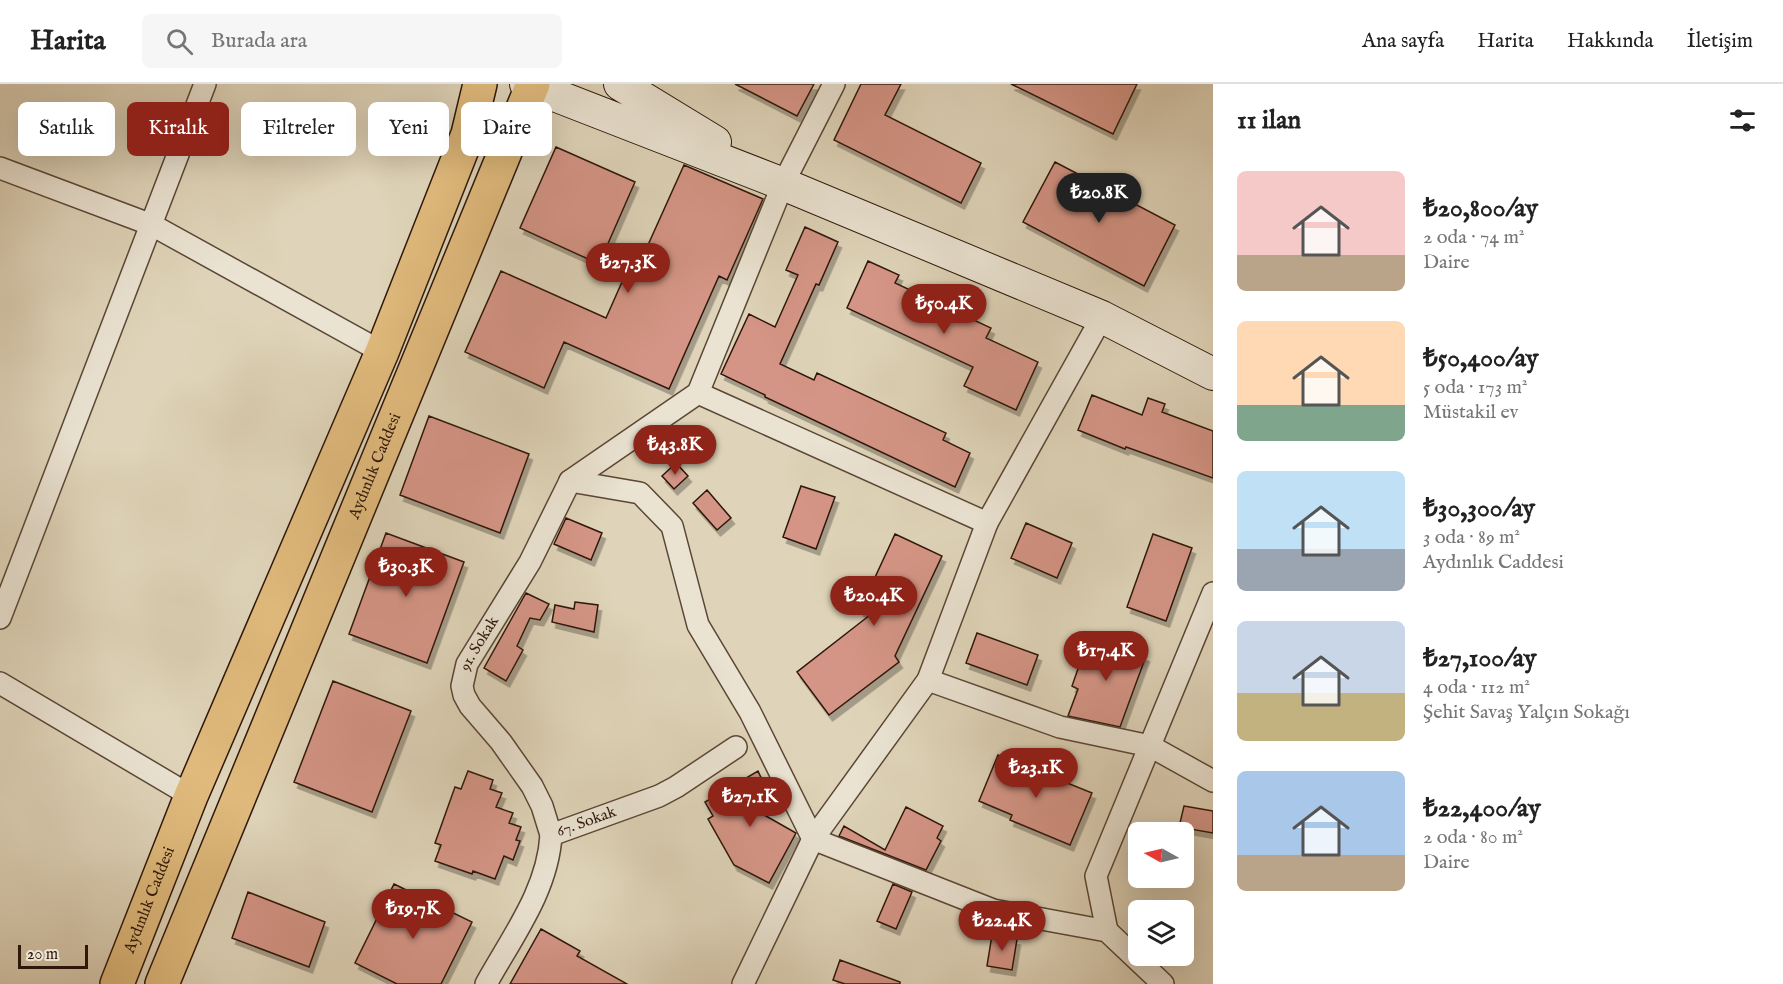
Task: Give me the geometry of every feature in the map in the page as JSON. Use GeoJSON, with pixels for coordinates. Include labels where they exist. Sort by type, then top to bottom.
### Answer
{"type":"FeatureCollection","features":[{"type":"Feature","properties":{"kind":"main road","name":"Aydınlık Caddesi"},"geometry":{"type":"LineString","coordinates":[[117,984],[191,796],[382,352],[468,134],[480,84]]}},
{"type":"Feature","properties":{"kind":"main road","name":"Aydınlık Caddesi"},"geometry":{"type":"LineString","coordinates":[[162,984],[530,85]]}},
{"type":"Feature","properties":{"kind":"street"},"geometry":{"type":"LineString","coordinates":[[0,618],[205,84]]}},
{"type":"Feature","properties":{"kind":"street"},"geometry":{"type":"LineString","coordinates":[[620,84],[783,183]]}},
{"type":"Feature","properties":{"kind":"street"},"geometry":{"type":"LineString","coordinates":[[570,481],[698,393],[783,183],[834,84]]}},
{"type":"Feature","properties":{"kind":"street"},"geometry":{"type":"LineString","coordinates":[[530,85],[783,183],[1102,317],[1213,374]]}},
{"type":"Feature","properties":{"kind":"street"},"geometry":{"type":"LineString","coordinates":[[0,168],[152,225],[382,352]]}},
{"type":"Feature","properties":{"kind":"street"},"geometry":{"type":"LineString","coordinates":[[742,984],[813,839],[928,680],[987,523],[1102,317]]}},
{"type":"Feature","properties":{"kind":"street"},"geometry":{"type":"LineString","coordinates":[[698,393],[987,523]]}},
{"type":"Feature","properties":{"kind":"street"},"geometry":{"type":"LineString","coordinates":[[570,481],[640,493],[672,526],[698,625],[750,712],[813,839],[993,910],[1107,931],[1163,984]]}},
{"type":"Feature","properties":{"kind":"street","name":"91. Sokak"},"geometry":{"type":"LineString","coordinates":[[551,835],[542,806],[532,786],[519,766],[470,706],[464,695],[462,677],[483,636],[530,562],[570,481]]}},
{"type":"Feature","properties":{"kind":"street"},"geometry":{"type":"LineString","coordinates":[[1107,931],[1096,876],[1213,593]]}},
{"type":"Feature","properties":{"kind":"street"},"geometry":{"type":"LineString","coordinates":[[928,680],[1060,727],[1150,746],[1213,781]]}},
{"type":"Feature","properties":{"kind":"street"},"geometry":{"type":"LineString","coordinates":[[0,683],[191,796]]}},
{"type":"Feature","properties":{"kind":"street","name":"67. Sokak"},"geometry":{"type":"LineString","coordinates":[[486,984],[539,889],[547,867],[551,835],[659,796],[736,747]]}},
{"type":"Feature","properties":{"kind":"building"},"geometry":{"type":"Polygon","coordinates":[[[735,84],[814,84],[797,116],[735,84]]]}},
{"type":"Feature","properties":{"kind":"building"},"geometry":{"type":"Polygon","coordinates":[[[861,84],[901,84],[885,115],[981,163],[961,203],[834,140],[861,84]]]}},
{"type":"Feature","properties":{"kind":"building"},"geometry":{"type":"Polygon","coordinates":[[[1011,84],[1137,84],[1113,134],[1011,84]]]}},
{"type":"Feature","properties":{"kind":"building"},"geometry":{"type":"Polygon","coordinates":[[[556,147],[635,182],[599,264],[520,228],[556,147]]]}},
{"type":"Feature","properties":{"kind":"building"},"geometry":{"type":"Polygon","coordinates":[[[1055,162],[1175,225],[1144,286],[1023,222],[1055,162]]]}},
{"type":"Feature","properties":{"kind":"building"},"geometry":{"type":"Polygon","coordinates":[[[684,165],[763,199],[727,280],[719,276],[669,389],[564,342],[544,388],[465,352],[501,271],[606,318],[626,273],[634,276],[684,165]]]}},
{"type":"Feature","properties":{"kind":"building"},"geometry":{"type":"Polygon","coordinates":[[[805,227],[838,242],[819,285],[816,284],[780,364],[814,380],[817,373],[946,433],[943,440],[970,453],[955,487],[721,374],[749,314],[775,327],[798,275],[786,270],[805,227]]]}},
{"type":"Feature","properties":{"kind":"building"},"geometry":{"type":"Polygon","coordinates":[[[868,261],[899,275],[895,283],[991,328],[986,338],[1038,362],[1016,410],[964,386],[973,367],[847,308],[868,261]]]}},
{"type":"Feature","properties":{"kind":"building"},"geometry":{"type":"Polygon","coordinates":[[[1092,395],[1142,415],[1148,398],[1165,404],[1162,412],[1213,431],[1213,478],[1126,447],[1125,449],[1078,430],[1092,395]]]}},
{"type":"Feature","properties":{"kind":"building"},"geometry":{"type":"Polygon","coordinates":[[[429,416],[529,454],[500,533],[400,495],[429,416]]]}},
{"type":"Feature","properties":{"kind":"building"},"geometry":{"type":"Polygon","coordinates":[[[676,463],[688,476],[674,489],[662,476],[676,463]]]}},
{"type":"Feature","properties":{"kind":"building"},"geometry":{"type":"Polygon","coordinates":[[[801,486],[835,497],[816,549],[783,537],[801,486]]]}},
{"type":"Feature","properties":{"kind":"building"},"geometry":{"type":"Polygon","coordinates":[[[707,490],[731,518],[717,530],[693,503],[707,490]]]}},
{"type":"Feature","properties":{"kind":"building"},"geometry":{"type":"Polygon","coordinates":[[[566,518],[602,533],[591,560],[554,544],[566,518]]]}},
{"type":"Feature","properties":{"kind":"building"},"geometry":{"type":"Polygon","coordinates":[[[1026,523],[1072,543],[1057,578],[1011,558],[1026,523]]]}},
{"type":"Feature","properties":{"kind":"building"},"geometry":{"type":"Polygon","coordinates":[[[386,533],[464,562],[427,663],[349,634],[386,533]]]}},
{"type":"Feature","properties":{"kind":"building"},"geometry":{"type":"Polygon","coordinates":[[[895,534],[942,556],[895,656],[899,662],[829,715],[797,672],[870,615],[860,610],[895,534]]]}},
{"type":"Feature","properties":{"kind":"building"},"geometry":{"type":"Polygon","coordinates":[[[1153,534],[1192,548],[1166,621],[1127,607],[1153,534]]]}},
{"type":"Feature","properties":{"kind":"building"},"geometry":{"type":"Polygon","coordinates":[[[526,593],[549,604],[540,620],[530,618],[517,646],[523,650],[506,681],[484,668],[526,593]]]}},
{"type":"Feature","properties":{"kind":"building"},"geometry":{"type":"Polygon","coordinates":[[[575,602],[598,605],[594,632],[552,622],[555,605],[574,609],[575,602]]]}},
{"type":"Feature","properties":{"kind":"building"},"geometry":{"type":"Polygon","coordinates":[[[1099,632],[1121,640],[1119,646],[1146,656],[1120,727],[1068,716],[1078,689],[1072,686],[1080,663],[1087,665],[1099,632]]]}},
{"type":"Feature","properties":{"kind":"building"},"geometry":{"type":"Polygon","coordinates":[[[977,633],[1038,655],[1027,685],[966,663],[977,633]]]}},
{"type":"Feature","properties":{"kind":"building"},"geometry":{"type":"Polygon","coordinates":[[[333,681],[411,711],[372,812],[294,782],[333,681]]]}},
{"type":"Feature","properties":{"kind":"building"},"geometry":{"type":"Polygon","coordinates":[[[998,755],[1092,793],[1070,845],[1010,820],[1012,815],[979,801],[998,755]]]}},
{"type":"Feature","properties":{"kind":"building"},"geometry":{"type":"Polygon","coordinates":[[[468,771],[493,780],[490,789],[502,793],[496,807],[513,813],[509,823],[521,827],[516,840],[520,841],[513,860],[504,856],[495,879],[473,871],[472,874],[435,861],[441,845],[435,843],[455,787],[461,789],[468,771]]]}},
{"type":"Feature","properties":{"kind":"building"},"geometry":{"type":"Polygon","coordinates":[[[758,771],[774,806],[759,812],[796,833],[769,883],[734,865],[708,819],[713,816],[705,802],[758,771]]]}},
{"type":"Feature","properties":{"kind":"building"},"geometry":{"type":"Polygon","coordinates":[[[1184,806],[1213,811],[1213,833],[1194,830],[1194,822],[1180,822],[1184,806]]]}},
{"type":"Feature","properties":{"kind":"building"},"geometry":{"type":"Polygon","coordinates":[[[906,807],[943,826],[937,838],[941,841],[926,870],[839,836],[844,826],[885,850],[906,807]]]}},
{"type":"Feature","properties":{"kind":"building"},"geometry":{"type":"Polygon","coordinates":[[[394,884],[472,922],[441,984],[397,984],[355,963],[394,884]]]}},
{"type":"Feature","properties":{"kind":"building"},"geometry":{"type":"Polygon","coordinates":[[[893,884],[912,892],[896,929],[877,921],[893,884]]]}},
{"type":"Feature","properties":{"kind":"building"},"geometry":{"type":"Polygon","coordinates":[[[248,892],[325,922],[309,967],[232,938],[248,892]]]}},
{"type":"Feature","properties":{"kind":"building"},"geometry":{"type":"Polygon","coordinates":[[[541,929],[580,951],[577,956],[627,984],[510,984],[541,929]]]}},
{"type":"Feature","properties":{"kind":"building"},"geometry":{"type":"Polygon","coordinates":[[[992,935],[1017,939],[1012,970],[987,966],[992,935]]]}},
{"type":"Feature","properties":{"kind":"building"},"geometry":{"type":"Polygon","coordinates":[[[840,960],[900,982],[900,984],[845,984],[833,980],[840,960]]]}}]}
